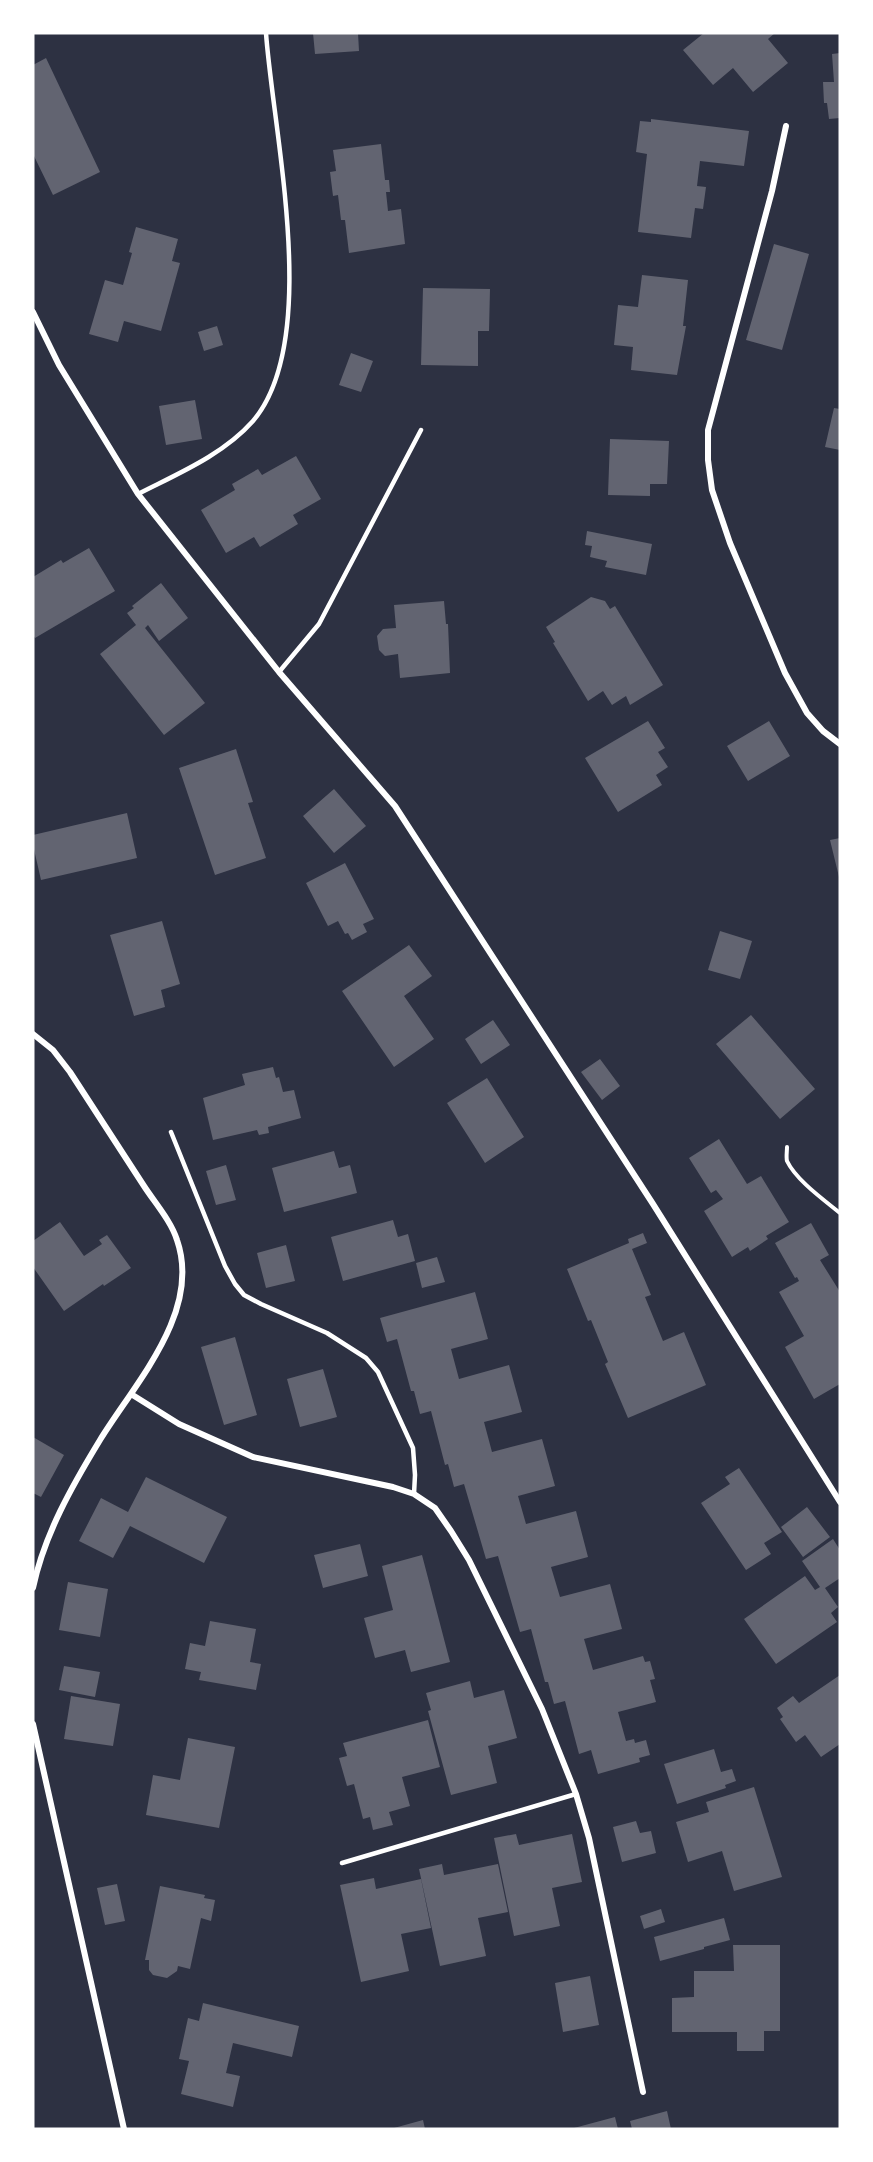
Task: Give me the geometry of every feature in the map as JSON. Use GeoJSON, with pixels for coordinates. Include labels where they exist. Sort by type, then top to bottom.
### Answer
{"type":"FeatureCollection","features":[{"type":"Feature","properties":{"kind":"street"},"geometry":{"type":"LineString","coordinates":[[786,126],[772,191],[708,430],[708,460],[712,490],[730,543],[785,673],[807,713],[823,731],[840,744]]}},
{"type":"Feature","properties":{"kind":"street"},"geometry":{"type":"LineString","coordinates":[[33,312],[59,365],[138,494],[279,672],[394,806],[653,1204],[840,1502]]}},
{"type":"Feature","properties":{"kind":"street"},"geometry":{"type":"LineString","coordinates":[[33,1034],[53,1050],[70,1072],[177,1238],[182,1260],[183,1283],[178,1308],[164,1340],[100,1440],[70,1492],[46,1543],[33,1588]]}},
{"type":"Feature","properties":{"kind":"street"},"geometry":{"type":"LineString","coordinates":[[131,1394],[179,1424],[253,1457],[371,1481],[414,1494],[435,1508],[470,1560],[542,1709],[576,1794],[589,1838],[643,2092]]}},
{"type":"Feature","properties":{"kind":"street"},"geometry":{"type":"LineString","coordinates":[[33,1724],[124,2129]]}},
{"type":"Feature","properties":{"kind":"lane"},"geometry":{"type":"LineString","coordinates":[[138,494],[205,458],[237,436],[254,420],[272,390],[281,359],[289,316],[290,263],[266,33]]}},
{"type":"Feature","properties":{"kind":"lane"},"geometry":{"type":"LineString","coordinates":[[279,672],[318,624],[421,430]]}},
{"type":"Feature","properties":{"kind":"lane"},"geometry":{"type":"LineString","coordinates":[[171,1132],[225,1266],[235,1284],[244,1294],[261,1304],[327,1333],[366,1358],[378,1372],[413,1448],[414,1494]]}},
{"type":"Feature","properties":{"kind":"lane"},"geometry":{"type":"LineString","coordinates":[[342,1863],[576,1794]]}},
{"type":"Feature","properties":{"kind":"path"},"geometry":{"type":"LineString","coordinates":[[787,1147],[786,1160],[797,1174],[840,1213]]}},
{"type":"Feature","properties":{"kind":"building"},"geometry":{"type":"Polygon","coordinates":[[[313,33],[358,33],[359,51],[315,54],[313,33]]]}},
{"type":"Feature","properties":{"kind":"building"},"geometry":{"type":"Polygon","coordinates":[[[704,33],[775,33],[768,39],[788,63],[753,92],[733,68],[713,85],[683,50],[704,33]]]}},
{"type":"Feature","properties":{"kind":"building"},"geometry":{"type":"Polygon","coordinates":[[[840,53],[840,118],[829,119],[827,103],[824,103],[823,82],[834,82],[832,54],[840,53]]]}},
{"type":"Feature","properties":{"kind":"building"},"geometry":{"type":"Polygon","coordinates":[[[46,58],[100,172],[53,195],[33,154],[33,65],[46,58]]]}},
{"type":"Feature","properties":{"kind":"building"},"geometry":{"type":"Polygon","coordinates":[[[651,119],[749,131],[744,166],[700,161],[697,186],[706,187],[703,209],[695,208],[691,238],[638,232],[647,154],[636,152],[640,121],[651,122],[651,119]]]}},
{"type":"Feature","properties":{"kind":"building"},"geometry":{"type":"Polygon","coordinates":[[[381,144],[385,180],[389,180],[390,192],[386,192],[388,211],[401,209],[405,244],[349,253],[345,220],[341,220],[338,195],[333,196],[330,172],[336,171],[333,150],[381,144]]]}},
{"type":"Feature","properties":{"kind":"building"},"geometry":{"type":"Polygon","coordinates":[[[136,227],[178,239],[172,261],[180,263],[161,331],[124,321],[118,342],[89,334],[105,280],[123,285],[136,227]]]}},
{"type":"Feature","properties":{"kind":"building"},"geometry":{"type":"Polygon","coordinates":[[[774,244],[809,254],[782,350],[746,340],[774,244]]]}},
{"type":"Feature","properties":{"kind":"building"},"geometry":{"type":"Polygon","coordinates":[[[642,275],[688,280],[683,326],[686,326],[677,375],[631,370],[633,347],[614,345],[618,305],[638,307],[642,275]]]}},
{"type":"Feature","properties":{"kind":"building"},"geometry":{"type":"Polygon","coordinates":[[[423,288],[490,289],[489,331],[478,331],[478,366],[421,365],[423,288]]]}},
{"type":"Feature","properties":{"kind":"building"},"geometry":{"type":"Polygon","coordinates":[[[217,326],[223,345],[204,351],[198,332],[217,326]]]}},
{"type":"Feature","properties":{"kind":"building"},"geometry":{"type":"Polygon","coordinates":[[[351,353],[373,361],[361,392],[339,385],[351,353]]]}},
{"type":"Feature","properties":{"kind":"building"},"geometry":{"type":"Polygon","coordinates":[[[195,400],[202,439],[166,445],[159,406],[195,400]]]}},
{"type":"Feature","properties":{"kind":"building"},"geometry":{"type":"Polygon","coordinates":[[[834,408],[840,409],[840,450],[825,447],[834,408]]]}},
{"type":"Feature","properties":{"kind":"building"},"geometry":{"type":"Polygon","coordinates":[[[610,439],[669,441],[667,484],[650,484],[650,496],[608,495],[610,439]]]}},
{"type":"Feature","properties":{"kind":"building"},"geometry":{"type":"Polygon","coordinates":[[[296,456],[321,499],[293,515],[298,524],[260,547],[254,537],[226,553],[201,510],[235,490],[232,484],[258,469],[262,475],[296,456]]]}},
{"type":"Feature","properties":{"kind":"building"},"geometry":{"type":"Polygon","coordinates":[[[587,531],[652,544],[646,575],[605,567],[607,561],[590,557],[592,546],[585,545],[587,531]]]}},
{"type":"Feature","properties":{"kind":"building"},"geometry":{"type":"Polygon","coordinates":[[[89,548],[115,591],[35,638],[33,635],[33,577],[61,560],[63,563],[89,548]]]}},
{"type":"Feature","properties":{"kind":"building"},"geometry":{"type":"Polygon","coordinates":[[[161,583],[188,618],[159,641],[148,625],[145,628],[205,703],[164,735],[100,654],[136,625],[127,613],[134,608],[132,606],[161,583]]]}},
{"type":"Feature","properties":{"kind":"building"},"geometry":{"type":"Polygon","coordinates":[[[591,597],[605,601],[610,609],[615,606],[663,685],[630,705],[626,696],[612,705],[603,691],[588,701],[553,643],[555,642],[546,627],[591,597]]]}},
{"type":"Feature","properties":{"kind":"building"},"geometry":{"type":"Polygon","coordinates":[[[444,601],[446,624],[448,624],[450,673],[400,678],[398,654],[385,656],[379,650],[377,636],[383,629],[396,628],[394,605],[444,601]]]}},
{"type":"Feature","properties":{"kind":"building"},"geometry":{"type":"Polygon","coordinates":[[[648,721],[665,748],[658,752],[668,767],[656,775],[662,785],[618,812],[585,758],[648,721]]]}},
{"type":"Feature","properties":{"kind":"building"},"geometry":{"type":"Polygon","coordinates":[[[769,721],[790,756],[748,781],[727,746],[769,721]]]}},
{"type":"Feature","properties":{"kind":"building"},"geometry":{"type":"Polygon","coordinates":[[[236,749],[253,802],[248,803],[266,858],[215,875],[179,768],[236,749]]]}},
{"type":"Feature","properties":{"kind":"building"},"geometry":{"type":"Polygon","coordinates":[[[334,789],[366,826],[334,853],[303,816],[334,789]]]}},
{"type":"Feature","properties":{"kind":"building"},"geometry":{"type":"Polygon","coordinates":[[[127,813],[137,858],[41,880],[33,835],[127,813]]]}},
{"type":"Feature","properties":{"kind":"building"},"geometry":{"type":"Polygon","coordinates":[[[840,838],[840,877],[839,877],[830,840],[840,838]]]}},
{"type":"Feature","properties":{"kind":"building"},"geometry":{"type":"Polygon","coordinates":[[[345,863],[374,919],[363,924],[367,932],[352,940],[348,933],[345,934],[338,921],[328,926],[306,883],[345,863]]]}},
{"type":"Feature","properties":{"kind":"building"},"geometry":{"type":"Polygon","coordinates":[[[162,921],[180,984],[161,990],[165,1007],[134,1016],[110,935],[162,921]]]}},
{"type":"Feature","properties":{"kind":"building"},"geometry":{"type":"Polygon","coordinates":[[[720,931],[752,941],[740,979],[708,970],[720,931]]]}},
{"type":"Feature","properties":{"kind":"building"},"geometry":{"type":"Polygon","coordinates":[[[409,945],[432,976],[404,996],[434,1039],[394,1067],[342,991],[409,945]]]}},
{"type":"Feature","properties":{"kind":"building"},"geometry":{"type":"Polygon","coordinates":[[[751,1015],[815,1089],[780,1119],[716,1044],[751,1015]]]}},
{"type":"Feature","properties":{"kind":"building"},"geometry":{"type":"Polygon","coordinates":[[[493,1020],[510,1045],[481,1064],[465,1039],[493,1020]]]}},
{"type":"Feature","properties":{"kind":"building"},"geometry":{"type":"Polygon","coordinates":[[[600,1059],[620,1086],[602,1100],[581,1072],[600,1059]]]}},
{"type":"Feature","properties":{"kind":"building"},"geometry":{"type":"Polygon","coordinates":[[[273,1067],[276,1078],[279,1077],[283,1092],[294,1090],[301,1118],[268,1127],[269,1133],[259,1135],[257,1130],[213,1140],[203,1098],[245,1085],[242,1074],[273,1067]]]}},
{"type":"Feature","properties":{"kind":"building"},"geometry":{"type":"Polygon","coordinates":[[[487,1078],[524,1137],[485,1163],[447,1103],[487,1078]]]}},
{"type":"Feature","properties":{"kind":"building"},"geometry":{"type":"Polygon","coordinates":[[[719,1139],[747,1184],[761,1176],[789,1222],[766,1236],[768,1239],[750,1251],[748,1247],[732,1257],[704,1211],[723,1199],[716,1190],[711,1193],[689,1158],[719,1139]]]}},
{"type":"Feature","properties":{"kind":"building"},"geometry":{"type":"Polygon","coordinates":[[[334,1151],[339,1168],[350,1165],[357,1193],[284,1212],[272,1168],[334,1151]]]}},
{"type":"Feature","properties":{"kind":"building"},"geometry":{"type":"Polygon","coordinates":[[[226,1165],[236,1200],[216,1205],[206,1171],[226,1165]]]}},
{"type":"Feature","properties":{"kind":"building"},"geometry":{"type":"Polygon","coordinates":[[[393,1220],[398,1237],[408,1234],[415,1261],[343,1281],[331,1237],[393,1220]]]}},
{"type":"Feature","properties":{"kind":"building"},"geometry":{"type":"Polygon","coordinates":[[[60,1222],[84,1256],[102,1244],[99,1240],[107,1235],[131,1268],[64,1311],[33,1267],[33,1241],[60,1222]]]}},
{"type":"Feature","properties":{"kind":"building"},"geometry":{"type":"Polygon","coordinates":[[[811,1223],[829,1255],[820,1260],[840,1292],[840,1384],[814,1399],[785,1347],[804,1336],[779,1292],[799,1281],[775,1243],[811,1223]]]}},
{"type":"Feature","properties":{"kind":"building"},"geometry":{"type":"Polygon","coordinates":[[[643,1233],[647,1243],[632,1249],[651,1295],[645,1297],[663,1341],[684,1332],[706,1385],[628,1418],[605,1364],[608,1362],[591,1320],[588,1321],[567,1269],[629,1243],[628,1239],[643,1233]]]}},
{"type":"Feature","properties":{"kind":"building"},"geometry":{"type":"Polygon","coordinates":[[[286,1245],[295,1281],[266,1288],[257,1253],[286,1245]]]}},
{"type":"Feature","properties":{"kind":"building"},"geometry":{"type":"Polygon","coordinates":[[[437,1257],[445,1282],[422,1288],[416,1263],[437,1257]]]}},
{"type":"Feature","properties":{"kind":"building"},"geometry":{"type":"Polygon","coordinates":[[[475,1292],[488,1339],[451,1349],[459,1379],[509,1365],[522,1412],[484,1422],[492,1452],[542,1439],[555,1486],[518,1496],[526,1524],[576,1511],[588,1557],[551,1567],[560,1597],[610,1584],[622,1629],[584,1639],[593,1670],[643,1656],[645,1662],[650,1661],[655,1679],[650,1680],[656,1702],[618,1712],[626,1741],[634,1739],[635,1743],[646,1740],[650,1755],[639,1758],[640,1762],[598,1774],[591,1750],[579,1754],[565,1701],[554,1704],[548,1682],[545,1682],[531,1629],[520,1632],[498,1556],[486,1559],[464,1484],[454,1487],[448,1464],[445,1465],[431,1411],[420,1414],[414,1391],[411,1391],[397,1339],[387,1342],[380,1318],[475,1292]]]}},
{"type":"Feature","properties":{"kind":"building"},"geometry":{"type":"Polygon","coordinates":[[[235,1337],[257,1415],[224,1425],[201,1347],[235,1337]]]}},
{"type":"Feature","properties":{"kind":"building"},"geometry":{"type":"Polygon","coordinates":[[[323,1369],[337,1417],[300,1427],[287,1379],[323,1369]]]}},
{"type":"Feature","properties":{"kind":"building"},"geometry":{"type":"Polygon","coordinates":[[[33,1437],[64,1455],[41,1497],[33,1493],[33,1437]]]}},
{"type":"Feature","properties":{"kind":"building"},"geometry":{"type":"Polygon","coordinates":[[[739,1468],[782,1532],[764,1543],[771,1554],[746,1570],[701,1503],[730,1484],[725,1477],[739,1468]]]}},
{"type":"Feature","properties":{"kind":"building"},"geometry":{"type":"Polygon","coordinates":[[[146,1477],[227,1517],[204,1563],[130,1526],[113,1558],[79,1541],[101,1498],[128,1512],[146,1477]]]}},
{"type":"Feature","properties":{"kind":"building"},"geometry":{"type":"Polygon","coordinates":[[[807,1507],[830,1537],[803,1557],[781,1527],[807,1507]]]}},
{"type":"Feature","properties":{"kind":"building"},"geometry":{"type":"Polygon","coordinates":[[[833,1539],[840,1550],[840,1578],[825,1588],[838,1607],[831,1613],[837,1622],[776,1664],[744,1619],[805,1576],[815,1590],[820,1587],[802,1561],[833,1539]]]}},
{"type":"Feature","properties":{"kind":"building"},"geometry":{"type":"Polygon","coordinates":[[[360,1544],[368,1576],[323,1588],[314,1555],[360,1544]]]}},
{"type":"Feature","properties":{"kind":"building"},"geometry":{"type":"Polygon","coordinates":[[[422,1555],[450,1662],[411,1672],[405,1650],[375,1658],[364,1618],[393,1610],[382,1566],[422,1555]]]}},
{"type":"Feature","properties":{"kind":"building"},"geometry":{"type":"Polygon","coordinates":[[[68,1582],[108,1589],[100,1637],[59,1630],[68,1582]]]}},
{"type":"Feature","properties":{"kind":"building"},"geometry":{"type":"Polygon","coordinates":[[[210,1621],[256,1629],[250,1662],[261,1664],[256,1690],[199,1680],[201,1672],[185,1669],[190,1643],[205,1646],[210,1621]]]}},
{"type":"Feature","properties":{"kind":"building"},"geometry":{"type":"Polygon","coordinates":[[[64,1666],[100,1672],[95,1697],[59,1690],[64,1666]]]}},
{"type":"Feature","properties":{"kind":"building"},"geometry":{"type":"Polygon","coordinates":[[[840,1675],[840,1744],[821,1757],[805,1735],[796,1742],[780,1719],[783,1717],[777,1708],[793,1696],[799,1703],[840,1675]]]}},
{"type":"Feature","properties":{"kind":"building"},"geometry":{"type":"Polygon","coordinates":[[[470,1681],[474,1698],[504,1690],[517,1738],[488,1746],[497,1783],[451,1795],[428,1711],[431,1710],[426,1693],[470,1681]]]}},
{"type":"Feature","properties":{"kind":"building"},"geometry":{"type":"Polygon","coordinates":[[[71,1696],[120,1704],[113,1746],[64,1739],[71,1696]]]}},
{"type":"Feature","properties":{"kind":"building"},"geometry":{"type":"Polygon","coordinates":[[[428,1720],[440,1767],[402,1777],[410,1806],[389,1812],[393,1825],[373,1830],[370,1817],[363,1819],[354,1784],[347,1786],[339,1758],[347,1756],[343,1743],[428,1720]]]}},
{"type":"Feature","properties":{"kind":"building"},"geometry":{"type":"Polygon","coordinates":[[[188,1738],[235,1747],[219,1828],[146,1815],[153,1775],[180,1780],[188,1738]]]}},
{"type":"Feature","properties":{"kind":"building"},"geometry":{"type":"Polygon","coordinates":[[[714,1749],[721,1772],[732,1769],[736,1781],[725,1785],[726,1788],[677,1804],[664,1764],[714,1749]]]}},
{"type":"Feature","properties":{"kind":"building"},"geometry":{"type":"Polygon","coordinates":[[[754,1787],[782,1877],[734,1891],[722,1851],[688,1862],[676,1822],[709,1812],[706,1802],[754,1787]]]}},
{"type":"Feature","properties":{"kind":"building"},"geometry":{"type":"Polygon","coordinates":[[[636,1821],[640,1833],[651,1831],[656,1853],[622,1862],[613,1827],[636,1821]]]}},
{"type":"Feature","properties":{"kind":"building"},"geometry":{"type":"Polygon","coordinates":[[[516,1834],[519,1845],[572,1834],[582,1882],[552,1888],[560,1926],[514,1936],[494,1838],[516,1834]]]}},
{"type":"Feature","properties":{"kind":"building"},"geometry":{"type":"Polygon","coordinates":[[[442,1864],[444,1875],[498,1864],[508,1912],[478,1918],[486,1956],[440,1966],[419,1869],[442,1864]]]}},
{"type":"Feature","properties":{"kind":"building"},"geometry":{"type":"Polygon","coordinates":[[[374,1878],[376,1889],[421,1879],[431,1928],[401,1934],[409,1971],[361,1982],[340,1885],[374,1878]]]}},
{"type":"Feature","properties":{"kind":"building"},"geometry":{"type":"Polygon","coordinates":[[[117,1884],[125,1921],[105,1925],[97,1888],[117,1884]]]}},
{"type":"Feature","properties":{"kind":"building"},"geometry":{"type":"Polygon","coordinates":[[[160,1886],[205,1895],[204,1898],[215,1900],[211,1921],[201,1918],[190,1969],[178,1966],[177,1971],[167,1978],[153,1975],[149,1970],[149,1960],[145,1960],[160,1886]]]}},
{"type":"Feature","properties":{"kind":"building"},"geometry":{"type":"Polygon","coordinates":[[[661,1909],[665,1922],[644,1929],[640,1916],[661,1909]]]}},
{"type":"Feature","properties":{"kind":"building"},"geometry":{"type":"Polygon","coordinates":[[[724,1918],[730,1940],[660,1961],[654,1937],[724,1918]]]}},
{"type":"Feature","properties":{"kind":"building"},"geometry":{"type":"Polygon","coordinates":[[[733,1945],[780,1945],[780,2031],[764,2031],[764,2051],[737,2051],[737,2032],[672,2032],[672,1998],[694,1997],[694,1971],[734,1971],[733,1945]]]}},
{"type":"Feature","properties":{"kind":"building"},"geometry":{"type":"Polygon","coordinates":[[[590,1976],[599,2025],[563,2032],[555,1983],[590,1976]]]}},
{"type":"Feature","properties":{"kind":"building"},"geometry":{"type":"Polygon","coordinates":[[[203,2003],[299,2026],[292,2057],[233,2043],[226,2073],[240,2076],[233,2107],[181,2094],[189,2061],[179,2059],[188,2018],[199,2021],[203,2003]]]}},
{"type":"Feature","properties":{"kind":"building"},"geometry":{"type":"Polygon","coordinates":[[[667,2111],[671,2129],[632,2129],[630,2121],[667,2111]]]}},
{"type":"Feature","properties":{"kind":"building"},"geometry":{"type":"Polygon","coordinates":[[[615,2117],[618,2129],[574,2129],[574,2128],[615,2117]]]}},
{"type":"Feature","properties":{"kind":"building"},"geometry":{"type":"Polygon","coordinates":[[[423,2120],[425,2129],[394,2129],[394,2128],[423,2120]]]}}]}
